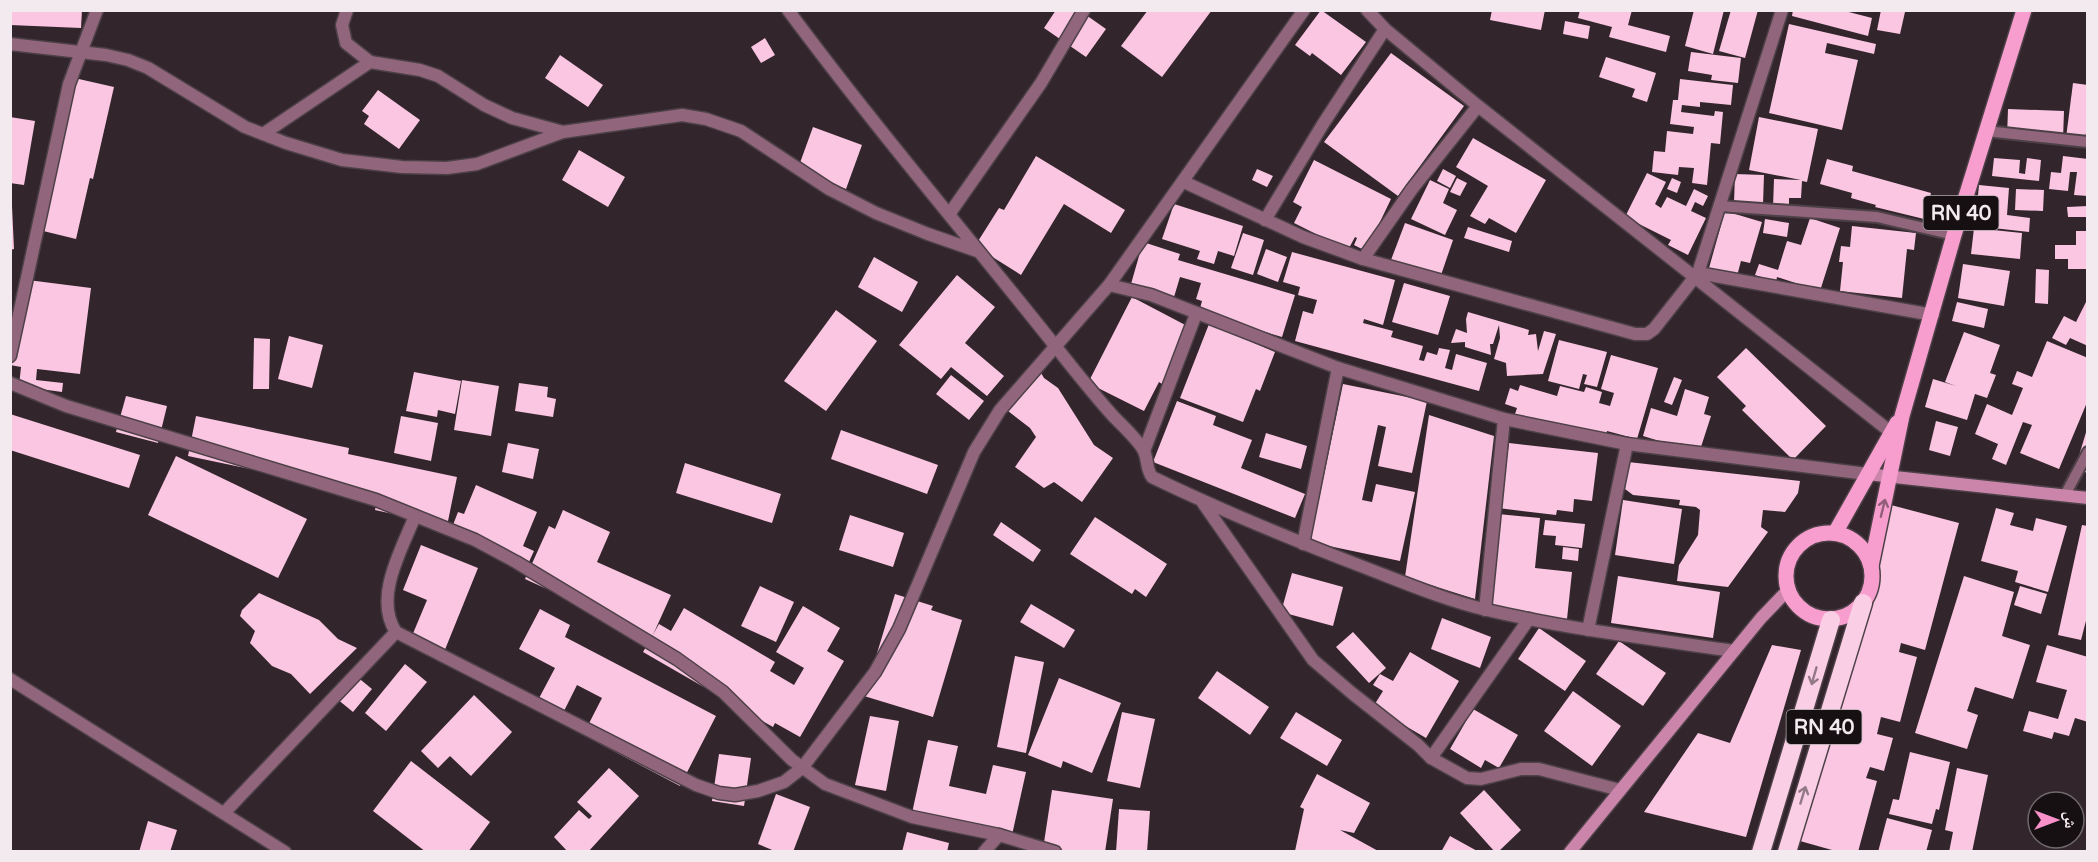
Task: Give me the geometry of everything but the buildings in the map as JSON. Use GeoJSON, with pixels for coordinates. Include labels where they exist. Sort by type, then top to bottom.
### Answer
{"type":"FeatureCollection","features":[{"type":"Feature","properties":{"kind":"highway","name":"RN 40"},"geometry":{"type":"LineString","coordinates":[[1786,852],[1863,603]]}},
{"type":"Feature","properties":{"kind":"highway","name":"RN 40"},"geometry":{"type":"LineString","coordinates":[[1761,852],[1831,620]]}},
{"type":"Feature","properties":{"kind":"main road","name":"RN 40"},"geometry":{"type":"LineString","coordinates":[[1835,533],[1867,474],[1894,435],[1902,416],[1933,315],[1954,235],[2024,10]]}},
{"type":"Feature","properties":{"kind":"main road","name":"RN 40"},"geometry":{"type":"LineString","coordinates":[[1871,566],[1890,478],[1894,435]]}},
{"type":"Feature","properties":{"kind":"main road"},"geometry":{"type":"LineString","coordinates":[[1820,533],[1835,533],[1858,544],[1866,554],[1871,566],[1872,579],[1863,603],[1854,612],[1843,617],[1831,620],[1807,615],[1787,591],[1785,576],[1787,561],[1806,539],[1820,533]]}},
{"type":"Feature","properties":{"kind":"street"},"geometry":{"type":"LineString","coordinates":[[11,350],[69,84],[97,10]]}},
{"type":"Feature","properties":{"kind":"street"},"geometry":{"type":"LineString","coordinates":[[347,10],[342,25],[346,43],[370,62],[420,70],[438,76],[484,105],[503,114],[563,132]]}},
{"type":"Feature","properties":{"kind":"street"},"geometry":{"type":"LineString","coordinates":[[788,10],[849,93],[950,213],[977,251],[1094,394],[1144,451],[1152,477],[1202,502],[1303,544],[1428,592],[1485,610],[1588,630],[1734,651]]}},
{"type":"Feature","properties":{"kind":"street"},"geometry":{"type":"LineString","coordinates":[[950,213],[1041,83],[1084,10]]}},
{"type":"Feature","properties":{"kind":"street"},"geometry":{"type":"LineString","coordinates":[[415,516],[394,567],[388,597],[390,622],[396,632],[696,785],[719,793],[735,795],[758,791],[784,782],[802,768],[875,672],[899,629],[974,452],[1000,410],[1109,285],[1304,10]]}},
{"type":"Feature","properties":{"kind":"street"},"geometry":{"type":"LineString","coordinates":[[1367,10],[1384,29],[1478,106],[1696,275],[1894,435]]}},
{"type":"Feature","properties":{"kind":"street"},"geometry":{"type":"LineString","coordinates":[[1184,182],[1265,220],[1363,259],[1641,335],[1647,334],[1654,329],[1696,275],[1782,10]]}},
{"type":"Feature","properties":{"kind":"street"},"geometry":{"type":"LineString","coordinates":[[1265,220],[1317,133],[1384,29]]}},
{"type":"Feature","properties":{"kind":"street"},"geometry":{"type":"LineString","coordinates":[[10,44],[128,60],[148,68],[245,127],[342,160],[402,167],[447,168],[477,164],[563,132],[681,115],[706,118],[741,131],[829,189],[876,213],[977,251]]}},
{"type":"Feature","properties":{"kind":"street"},"geometry":{"type":"LineString","coordinates":[[263,134],[370,62]]}},
{"type":"Feature","properties":{"kind":"street"},"geometry":{"type":"LineString","coordinates":[[1363,259],[1412,189],[1478,106]]}},
{"type":"Feature","properties":{"kind":"street"},"geometry":{"type":"LineString","coordinates":[[1696,275],[1933,315]]}},
{"type":"Feature","properties":{"kind":"street"},"geometry":{"type":"LineString","coordinates":[[1109,285],[1151,295],[1338,368],[1504,419],[1627,444],[1890,478],[2088,498]]}},
{"type":"Feature","properties":{"kind":"street"},"geometry":{"type":"LineString","coordinates":[[1144,451],[1196,314]]}},
{"type":"Feature","properties":{"kind":"street"},"geometry":{"type":"LineString","coordinates":[[1303,544],[1338,368]]}},
{"type":"Feature","properties":{"kind":"street"},"geometry":{"type":"LineString","coordinates":[[10,383],[66,406],[376,500],[475,540],[516,562],[677,659],[723,692],[792,760],[825,784],[912,817],[999,835],[1055,852]]}},
{"type":"Feature","properties":{"kind":"street"},"geometry":{"type":"LineString","coordinates":[[1485,610],[1504,419]]}},
{"type":"Feature","properties":{"kind":"street"},"geometry":{"type":"LineString","coordinates":[[1588,630],[1627,444]]}},
{"type":"Feature","properties":{"kind":"street"},"geometry":{"type":"LineString","coordinates":[[1202,502],[1313,660],[1431,758],[1467,778],[1481,779],[1521,769],[1539,769],[1620,790]]}},
{"type":"Feature","properties":{"kind":"street"},"geometry":{"type":"LineString","coordinates":[[1570,852],[1734,651],[1787,591]]}},
{"type":"Feature","properties":{"kind":"street"},"geometry":{"type":"LineString","coordinates":[[1431,758],[1529,618]]}},
{"type":"Feature","properties":{"kind":"street"},"geometry":{"type":"LineString","coordinates":[[224,813],[396,632]]}},
{"type":"Feature","properties":{"kind":"street"},"geometry":{"type":"LineString","coordinates":[[10,679],[285,852]]}},
{"type":"Feature","properties":{"kind":"street"},"geometry":{"type":"LineString","coordinates":[[984,852],[999,835]]}},
{"type":"Feature","properties":{"kind":"lane"},"geometry":{"type":"LineString","coordinates":[[1986,131],[2088,142]]}},
{"type":"Feature","properties":{"kind":"lane"},"geometry":{"type":"LineString","coordinates":[[1719,206],[1877,217],[1954,235]]}},
{"type":"Feature","properties":{"kind":"lane"},"geometry":{"type":"LineString","coordinates":[[2065,495],[2088,452]]}}]}
